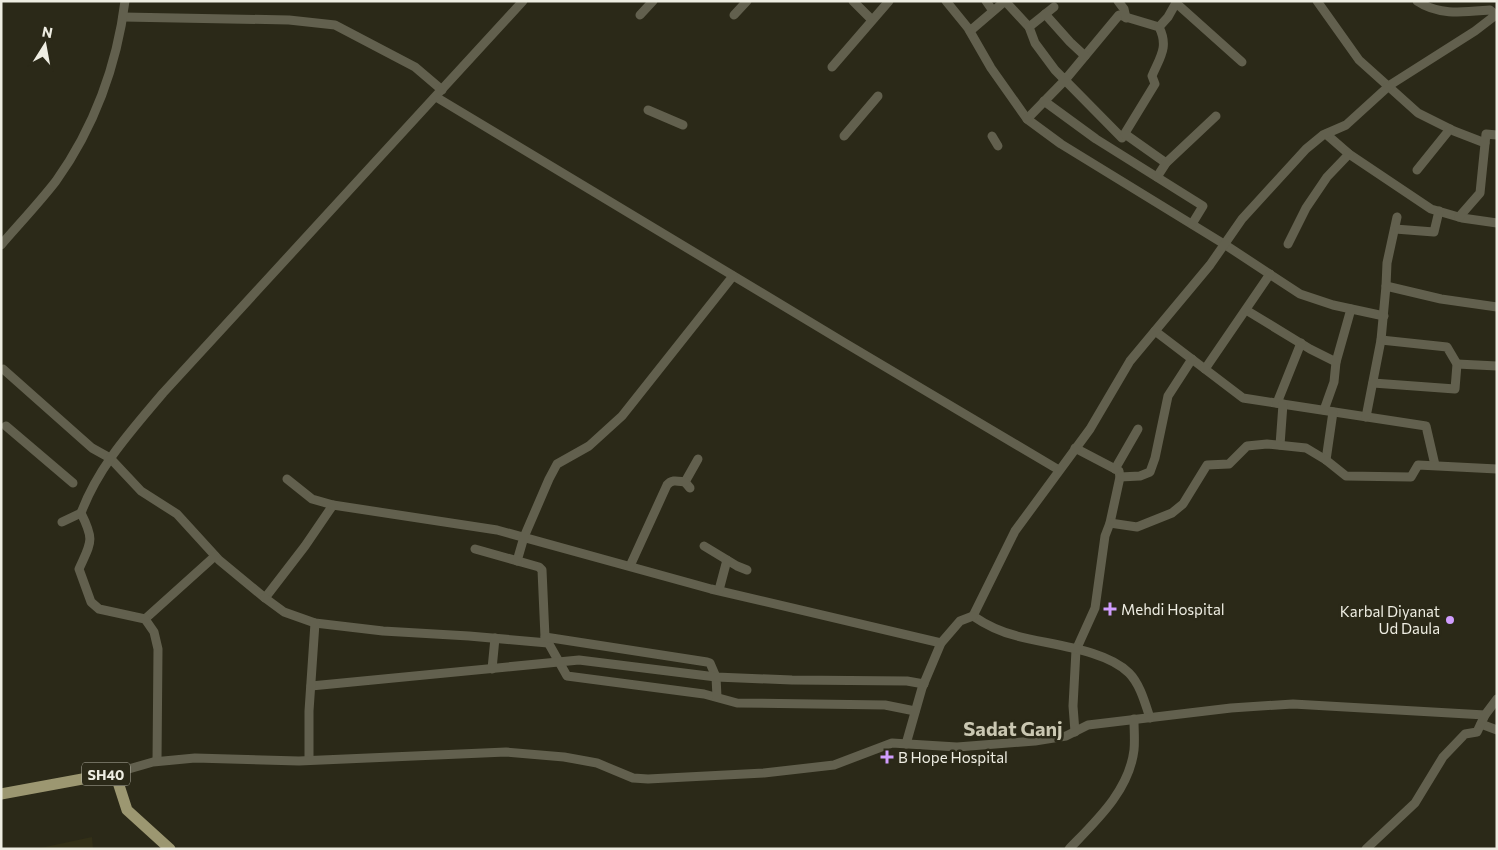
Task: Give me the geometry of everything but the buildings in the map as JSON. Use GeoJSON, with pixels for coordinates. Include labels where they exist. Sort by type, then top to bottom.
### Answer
{"type":"FeatureCollection","features":[{"type":"Feature","properties":{"kind":"main road","name":"SH40"},"geometry":{"type":"LineString","coordinates":[[1,794],[115,773],[127,810],[170,849]]}},
{"type":"Feature","properties":{"kind":"street"},"geometry":{"type":"LineString","coordinates":[[1,245],[56,181],[86,131],[111,71],[121,31],[125,1]]}},
{"type":"Feature","properties":{"kind":"street"},"geometry":{"type":"LineString","coordinates":[[62,522],[81,514],[86,500],[110,458],[163,393],[523,1]]}},
{"type":"Feature","properties":{"kind":"street"},"geometry":{"type":"LineString","coordinates":[[640,15],[653,1]]}},
{"type":"Feature","properties":{"kind":"street"},"geometry":{"type":"LineString","coordinates":[[734,15],[747,1]]}},
{"type":"Feature","properties":{"kind":"street"},"geometry":{"type":"LineString","coordinates":[[853,1],[872,20]]}},
{"type":"Feature","properties":{"kind":"street"},"geometry":{"type":"LineString","coordinates":[[832,67],[889,1]]}},
{"type":"Feature","properties":{"kind":"street"},"geometry":{"type":"LineString","coordinates":[[946,1],[952,6],[970,31],[991,68],[1027,119],[1061,144],[1224,244],[1300,294],[1333,306],[1384,316]]}},
{"type":"Feature","properties":{"kind":"street"},"geometry":{"type":"LineString","coordinates":[[986,1],[992,12]]}},
{"type":"Feature","properties":{"kind":"street"},"geometry":{"type":"LineString","coordinates":[[970,31],[1005,1],[1029,27],[1035,43],[1055,70],[1122,138],[1155,84],[1152,76],[1162,52],[1164,38],[1159,27]]}},
{"type":"Feature","properties":{"kind":"street"},"geometry":{"type":"LineString","coordinates":[[1118,1],[1124,8],[1126,18]]}},
{"type":"Feature","properties":{"kind":"street"},"geometry":{"type":"LineString","coordinates":[[1317,1],[1359,60],[1418,113],[1450,129],[1485,143]]}},
{"type":"Feature","properties":{"kind":"street"},"geometry":{"type":"LineString","coordinates":[[906,744],[924,684],[941,643],[960,620],[973,616],[1015,531],[1090,429],[1130,361],[1210,265],[1242,219],[1306,149],[1326,134],[1346,125],[1388,87],[1475,31],[1496,14],[1482,6],[1443,12],[1428,9],[1417,1]]}},
{"type":"Feature","properties":{"kind":"street"},"geometry":{"type":"LineString","coordinates":[[1159,27],[1168,17],[1176,2],[1242,62]]}},
{"type":"Feature","properties":{"kind":"street"},"geometry":{"type":"LineString","coordinates":[[1029,27],[1054,7]]}},
{"type":"Feature","properties":{"kind":"street"},"geometry":{"type":"LineString","coordinates":[[1045,14],[1085,56]]}},
{"type":"Feature","properties":{"kind":"street"},"geometry":{"type":"LineString","coordinates":[[1027,119],[1065,80],[1120,15],[1159,27]]}},
{"type":"Feature","properties":{"kind":"street"},"geometry":{"type":"LineString","coordinates":[[123,17],[289,20],[335,25],[415,67],[439,94],[733,276],[1059,470]]}},
{"type":"Feature","properties":{"kind":"street"},"geometry":{"type":"LineString","coordinates":[[844,136],[878,96]]}},
{"type":"Feature","properties":{"kind":"street"},"geometry":{"type":"LineString","coordinates":[[1044,101],[1096,139],[1203,206],[1192,224]]}},
{"type":"Feature","properties":{"kind":"street"},"geometry":{"type":"LineString","coordinates":[[648,110],[683,125]]}},
{"type":"Feature","properties":{"kind":"street"},"geometry":{"type":"LineString","coordinates":[[1157,177],[1166,163],[1216,116]]}},
{"type":"Feature","properties":{"kind":"street"},"geometry":{"type":"LineString","coordinates":[[1417,170],[1450,129]]}},
{"type":"Feature","properties":{"kind":"street"},"geometry":{"type":"LineString","coordinates":[[1125,134],[1166,163]]}},
{"type":"Feature","properties":{"kind":"street"},"geometry":{"type":"LineString","coordinates":[[1326,134],[1349,154],[1431,209],[1460,217],[1497,223]]}},
{"type":"Feature","properties":{"kind":"street"},"geometry":{"type":"LineString","coordinates":[[1460,217],[1480,193],[1486,134],[1497,135]]}},
{"type":"Feature","properties":{"kind":"street"},"geometry":{"type":"LineString","coordinates":[[992,136],[998,146]]}},
{"type":"Feature","properties":{"kind":"street"},"geometry":{"type":"LineString","coordinates":[[1288,244],[1306,208],[1327,177],[1349,154]]}},
{"type":"Feature","properties":{"kind":"street"},"geometry":{"type":"LineString","coordinates":[[1395,229],[1434,232],[1439,211]]}},
{"type":"Feature","properties":{"kind":"street"},"geometry":{"type":"LineString","coordinates":[[1366,417],[1382,340],[1386,263],[1397,217]]}},
{"type":"Feature","properties":{"kind":"street"},"geometry":{"type":"LineString","coordinates":[[1204,369],[1270,274]]}},
{"type":"Feature","properties":{"kind":"street"},"geometry":{"type":"LineString","coordinates":[[517,561],[524,537],[548,478],[557,464],[589,446],[622,416],[733,276]]}},
{"type":"Feature","properties":{"kind":"street"},"geometry":{"type":"LineString","coordinates":[[1386,286],[1441,299],[1497,307]]}},
{"type":"Feature","properties":{"kind":"street"},"geometry":{"type":"LineString","coordinates":[[1326,460],[1328,411],[1336,362],[1351,309]]}},
{"type":"Feature","properties":{"kind":"street"},"geometry":{"type":"LineString","coordinates":[[1246,310],[1336,362]]}},
{"type":"Feature","properties":{"kind":"street"},"geometry":{"type":"LineString","coordinates":[[1155,331],[1243,398],[1426,426],[1435,465]]}},
{"type":"Feature","properties":{"kind":"street"},"geometry":{"type":"LineString","coordinates":[[1373,383],[1455,389],[1457,364],[1447,347],[1382,340]]}},
{"type":"Feature","properties":{"kind":"street"},"geometry":{"type":"LineString","coordinates":[[1280,445],[1280,404],[1301,343]]}},
{"type":"Feature","properties":{"kind":"street"},"geometry":{"type":"LineString","coordinates":[[1075,448],[1117,473],[1140,476],[1150,472],[1155,458],[1168,396],[1192,359]]}},
{"type":"Feature","properties":{"kind":"street"},"geometry":{"type":"LineString","coordinates":[[1457,364],[1497,366]]}},
{"type":"Feature","properties":{"kind":"street"},"geometry":{"type":"LineString","coordinates":[[1,370],[3,369],[92,448],[110,458],[142,491],[177,514],[215,556],[264,598],[284,612],[315,623],[382,631],[546,640],[704,660],[710,663],[716,677],[717,697]]}},
{"type":"Feature","properties":{"kind":"street"},"geometry":{"type":"LineString","coordinates":[[6,426],[73,483]]}},
{"type":"Feature","properties":{"kind":"street"},"geometry":{"type":"LineString","coordinates":[[1075,732],[1073,706],[1076,650],[1095,608],[1105,536],[1110,524],[1117,473],[1138,429]]}},
{"type":"Feature","properties":{"kind":"street"},"geometry":{"type":"LineString","coordinates":[[1110,524],[1137,527],[1172,513],[1183,504],[1207,465],[1229,464],[1247,446],[1280,445],[1306,448],[1326,460],[1346,476],[1411,477],[1418,465],[1497,469]]}},
{"type":"Feature","properties":{"kind":"street"},"geometry":{"type":"LineString","coordinates":[[630,566],[667,485],[670,481],[675,480],[688,485],[698,459]]}},
{"type":"Feature","properties":{"kind":"street"},"geometry":{"type":"LineString","coordinates":[[287,479],[312,499],[333,505],[497,530],[719,590],[941,643]]}},
{"type":"Feature","properties":{"kind":"street"},"geometry":{"type":"LineString","coordinates":[[264,598],[305,546],[333,505]]}},
{"type":"Feature","properties":{"kind":"street"},"geometry":{"type":"LineString","coordinates":[[81,514],[90,530],[91,542],[79,569],[91,602],[99,609],[145,619],[154,632],[158,649],[157,762]]}},
{"type":"Feature","properties":{"kind":"street"},"geometry":{"type":"LineString","coordinates":[[704,546],[747,570]]}},
{"type":"Feature","properties":{"kind":"street"},"geometry":{"type":"LineString","coordinates":[[475,549],[539,567],[542,570],[546,640],[567,676],[717,697],[737,704],[885,705],[915,711]]}},
{"type":"Feature","properties":{"kind":"street"},"geometry":{"type":"LineString","coordinates":[[145,619],[215,556]]}},
{"type":"Feature","properties":{"kind":"street"},"geometry":{"type":"LineString","coordinates":[[719,590],[727,560]]}},
{"type":"Feature","properties":{"kind":"street"},"geometry":{"type":"LineString","coordinates":[[973,616],[986,624],[1016,636],[1095,654],[1112,661],[1130,674],[1141,694],[1150,718]]}},
{"type":"Feature","properties":{"kind":"street"},"geometry":{"type":"LineString","coordinates":[[309,760],[309,712],[315,623]]}},
{"type":"Feature","properties":{"kind":"street"},"geometry":{"type":"LineString","coordinates":[[492,669],[494,638]]}},
{"type":"Feature","properties":{"kind":"street"},"geometry":{"type":"LineString","coordinates":[[311,686],[579,660],[716,677],[907,681],[924,684]]}},
{"type":"Feature","properties":{"kind":"street"},"geometry":{"type":"LineString","coordinates":[[1366,849],[1415,803],[1443,757],[1465,734],[1477,732],[1485,715],[1497,699]]}},
{"type":"Feature","properties":{"kind":"street"},"geometry":{"type":"LineString","coordinates":[[115,773],[157,762],[195,758],[309,760],[506,752],[564,757],[597,763],[633,778],[648,779],[764,772],[834,765],[892,743],[957,747],[1034,741],[1066,736],[1088,725],[1231,708],[1292,704],[1485,715]]}},
{"type":"Feature","properties":{"kind":"street"},"geometry":{"type":"LineString","coordinates":[[1069,849],[1095,822],[1119,792],[1129,770],[1134,751],[1134,720]]}},
{"type":"Feature","properties":{"kind":"street"},"geometry":{"type":"LineString","coordinates":[[1481,724],[1497,730]]}},
{"type":"Feature","properties":{"kind":"shaded area"},"geometry":{"type":"Polygon","coordinates":[[[92,837],[93,849],[36,849],[92,837]]]}},
{"type":"Feature","properties":{"kind":"place","name":"Mehdi Hospital"},"geometry":{"type":"Point","coordinates":[1110,609]}},
{"type":"Feature","properties":{"kind":"place","name":"Karbal Diyanat Ud Daula"},"geometry":{"type":"Point","coordinates":[1450,620]}},
{"type":"Feature","properties":{"kind":"place","name":"B Hope Hospital"},"geometry":{"type":"Point","coordinates":[887,757]}},
{"type":"Feature","properties":{"kind":"district","name":"Sadat Ganj"},"geometry":{"type":"Point","coordinates":[1013,728]}}]}
